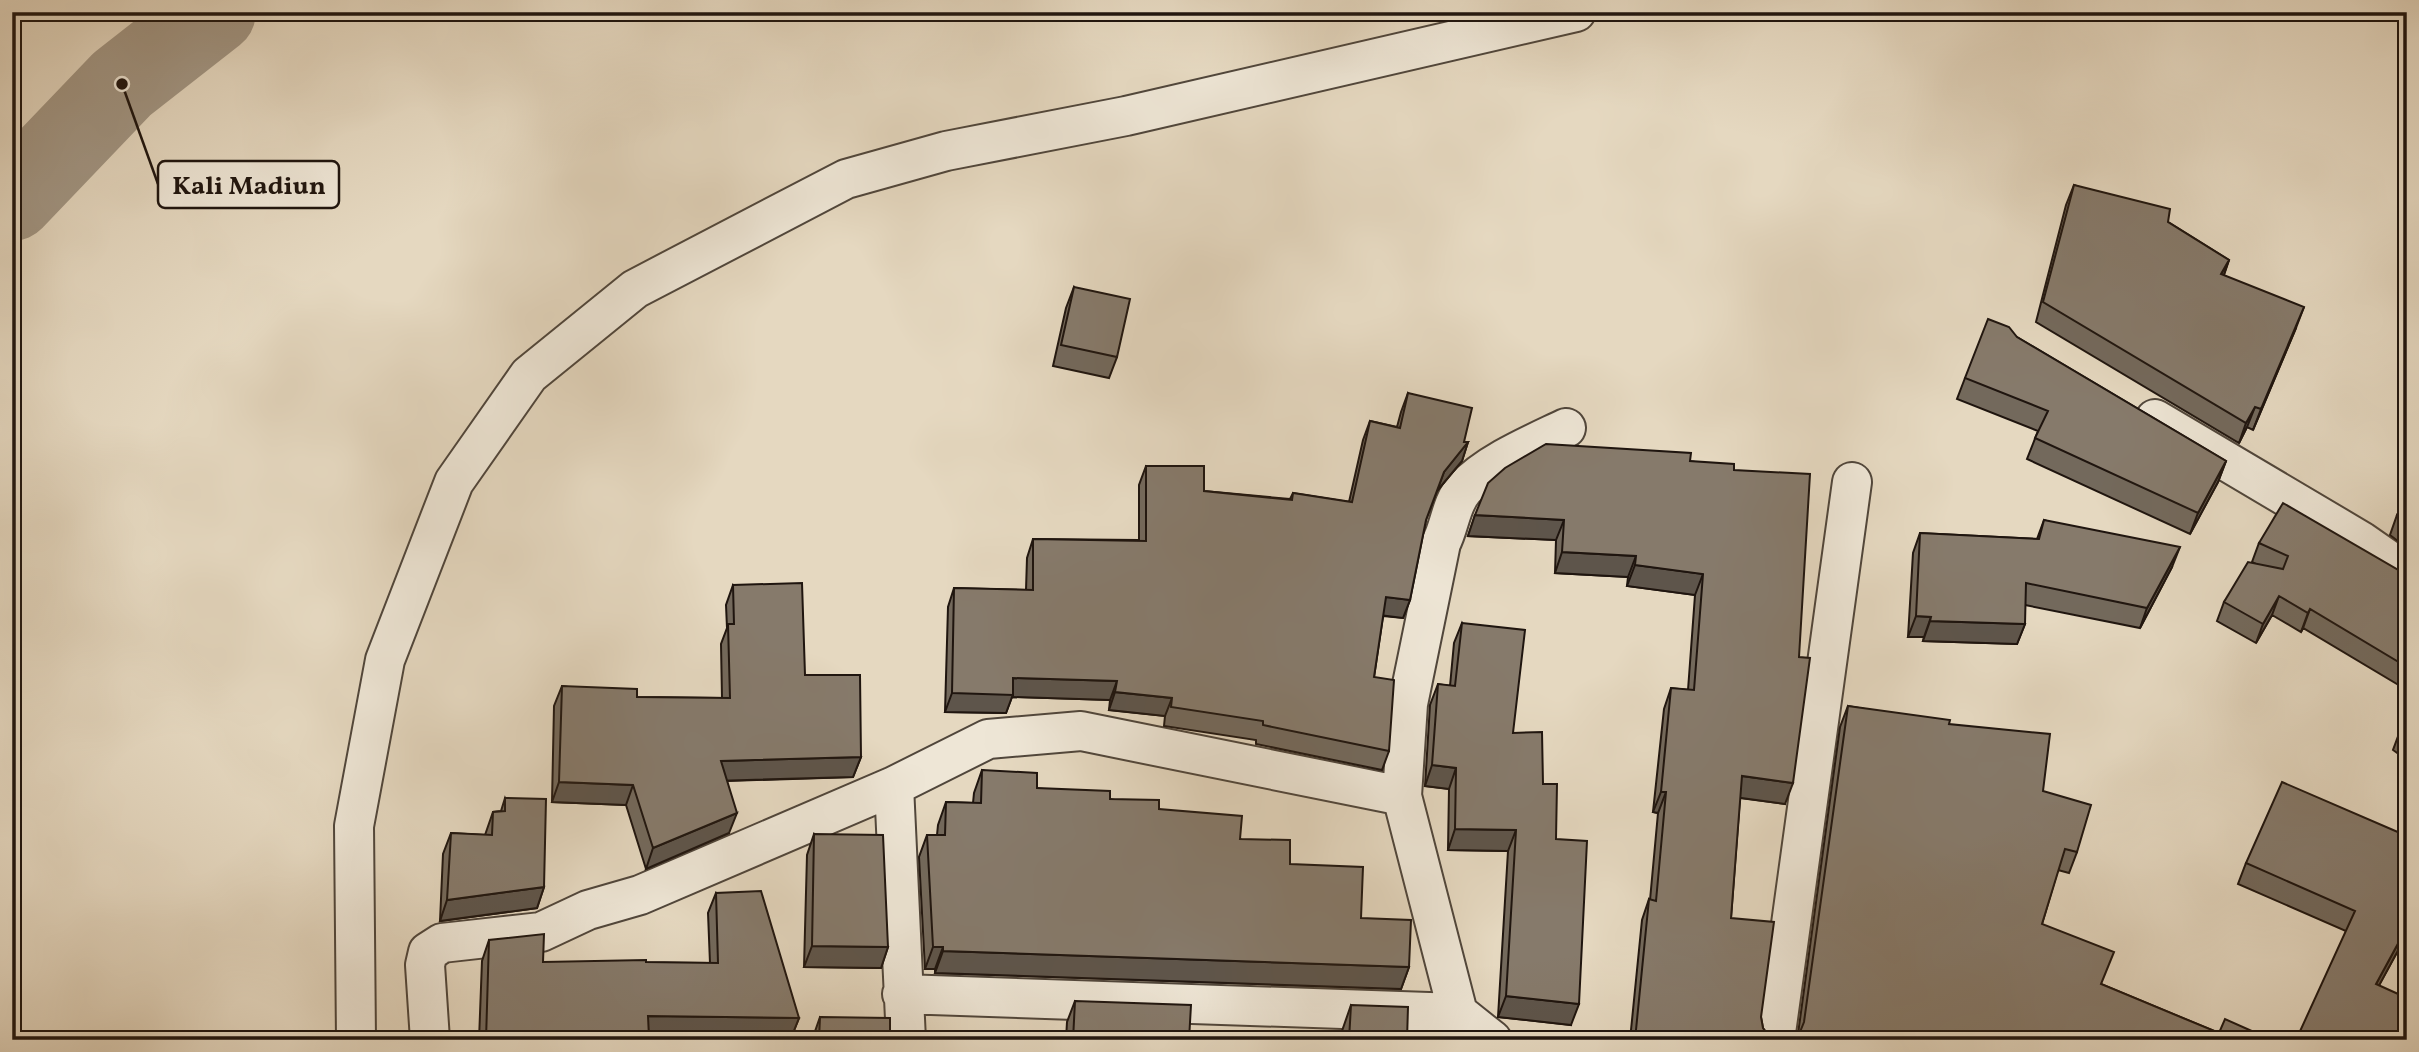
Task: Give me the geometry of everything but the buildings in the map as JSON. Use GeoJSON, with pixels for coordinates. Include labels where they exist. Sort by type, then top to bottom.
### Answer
{"type":"FeatureCollection","features":[{"type":"Feature","properties":{"kind":"street"},"geometry":{"type":"LineString","coordinates":[[356,1040],[354,826],[385,660],[454,482],[529,375],[635,289],[761,220],[846,178],[946,151],[1126,116],[1576,12]]}},
{"type":"Feature","properties":{"kind":"street"},"geometry":{"type":"LineString","coordinates":[[2127,402],[2361,541],[2407,573]]}},
{"type":"Feature","properties":{"kind":"street"},"geometry":{"type":"LineString","coordinates":[[1458,1013],[1402,796],[1408,704],[1441,543],[1451,524],[1454,504],[1464,489],[1480,475],[1566,428]]}},
{"type":"Feature","properties":{"kind":"street"},"geometry":{"type":"LineString","coordinates":[[1775,1040],[1852,482]]}},
{"type":"Feature","properties":{"kind":"street"},"geometry":{"type":"LineString","coordinates":[[430,1040],[425,965],[428,952],[442,943],[541,932],[588,910],[688,877],[894,786],[988,740],[1081,731],[1402,796]]}},
{"type":"Feature","properties":{"kind":"street"},"geometry":{"type":"LineString","coordinates":[[894,786],[906,1040]]}},
{"type":"Feature","properties":{"kind":"street"},"geometry":{"type":"LineString","coordinates":[[902,994],[1458,1013],[1492,1040]]}},
{"type":"Feature","properties":{"kind":"waterway"},"geometry":{"type":"LineString","coordinates":[[12,199],[122,84],[214,12]]}},
{"type":"Feature","properties":{"kind":"place","name":"Kali Madiun"},"geometry":{"type":"Point","coordinates":[122,84]}}]}
